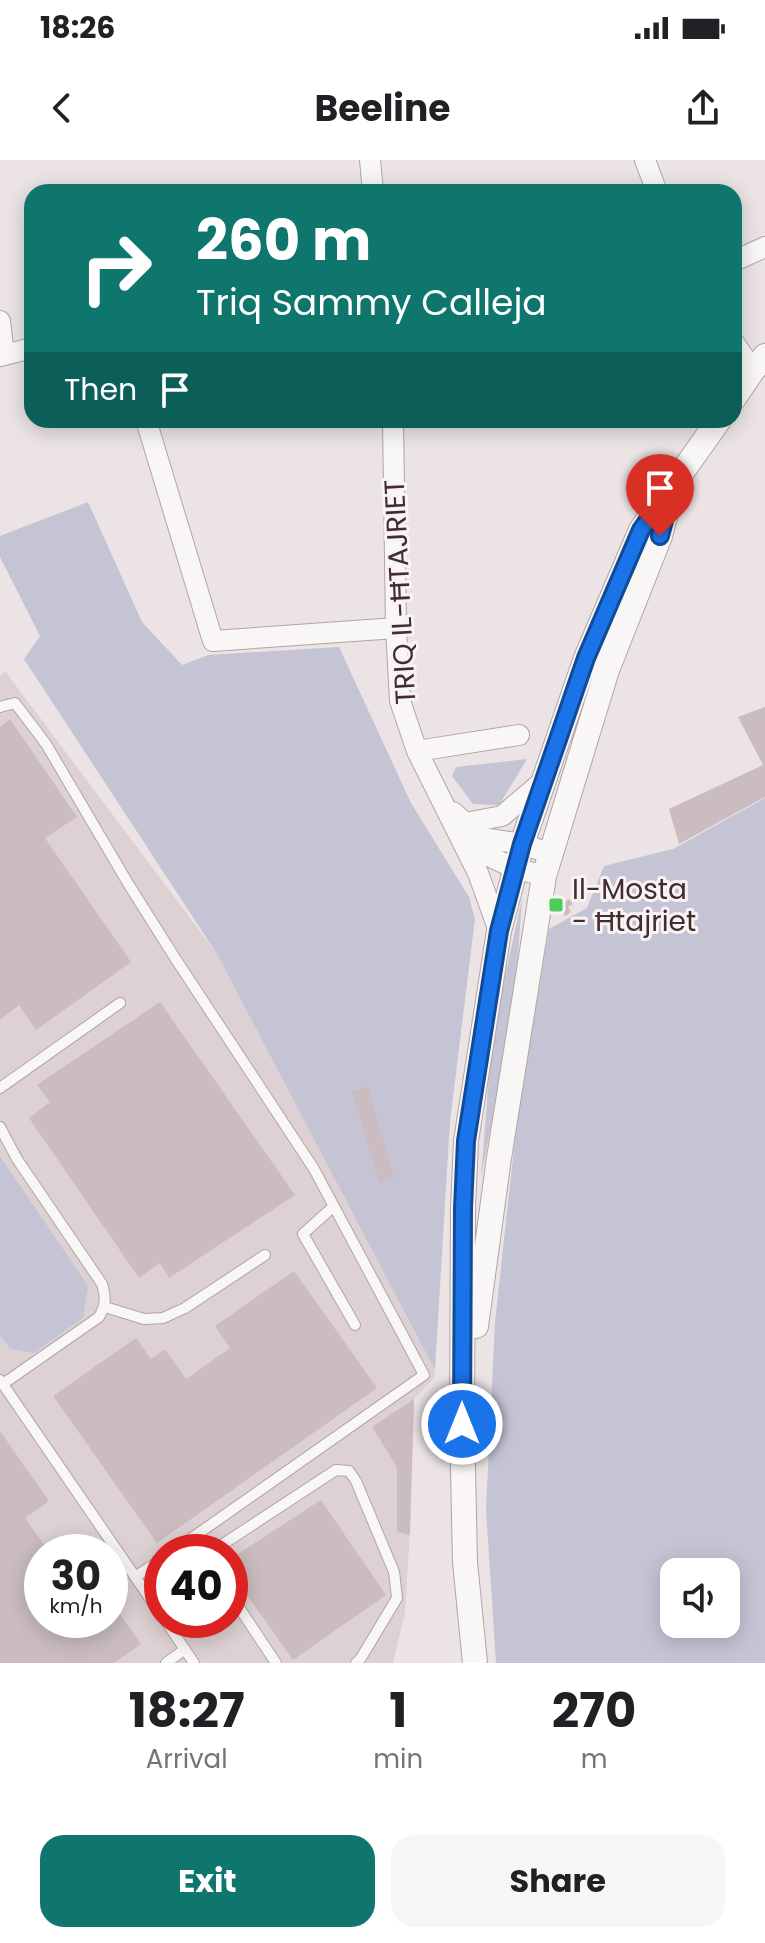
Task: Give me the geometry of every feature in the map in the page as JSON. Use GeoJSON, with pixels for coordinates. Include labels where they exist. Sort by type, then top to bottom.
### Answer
{"type":"FeatureCollection","features":[{"type":"Feature","properties":{"kind":"street"},"geometry":{"type":"LineString","coordinates":[[370,160],[370,184]]}},
{"type":"Feature","properties":{"kind":"street"},"geometry":{"type":"LineString","coordinates":[[645,160],[654,184]]}},
{"type":"Feature","properties":{"kind":"street"},"geometry":{"type":"LineString","coordinates":[[742,257],[765,247]]}},
{"type":"Feature","properties":{"kind":"street"},"geometry":{"type":"LineString","coordinates":[[0,321],[2,355],[24,350]]}},
{"type":"Feature","properties":{"kind":"street"},"geometry":{"type":"LineString","coordinates":[[742,349],[759,363],[742,387]]}},
{"type":"Feature","properties":{"kind":"street"},"geometry":{"type":"LineString","coordinates":[[148,428],[213,641],[396,628]]}},
{"type":"Feature","properties":{"kind":"street","name":"TRIQ IL-ĦTAJRIET"},"geometry":{"type":"LineString","coordinates":[[393,428],[400,701],[417,751],[444,804],[478,851],[515,868],[552,862]]}},
{"type":"Feature","properties":{"kind":"street"},"geometry":{"type":"LineString","coordinates":[[475,1663],[465,1562],[463,1208],[466,1141],[499,931],[522,844],[586,658],[641,530],[713,428]]}},
{"type":"Feature","properties":{"kind":"street"},"geometry":{"type":"LineString","coordinates":[[462,1424],[499,1158],[552,862],[607,670],[660,536],[674,483]]}},
{"type":"Feature","properties":{"kind":"street"},"geometry":{"type":"LineString","coordinates":[[417,751],[519,735]]}},
{"type":"Feature","properties":{"kind":"street"},"geometry":{"type":"LineString","coordinates":[[462,829],[502,816],[542,782]]}},
{"type":"Feature","properties":{"kind":"street"},"geometry":{"type":"LineString","coordinates":[[462,829],[482,838],[522,844],[552,862]]}},
{"type":"Feature","properties":{"kind":"street","name":"TRIQ IL-ĦTAJRIET"},"geometry":{"type":"LineString","coordinates":[[462,829],[499,931]]}},
{"type":"Feature","properties":{"kind":"lane"},"geometry":{"type":"LineString","coordinates":[[0,707],[15,703],[46,744],[175,958],[314,1169],[424,1375],[198,1534]]}},
{"type":"Feature","properties":{"kind":"lane"},"geometry":{"type":"LineString","coordinates":[[0,1088],[120,1003]]}},
{"type":"Feature","properties":{"kind":"lane"},"geometry":{"type":"LineString","coordinates":[[0,1127],[17,1159],[102,1284],[106,1296],[105,1307],[99,1317],[2,1382],[144,1590]]}},
{"type":"Feature","properties":{"kind":"lane"},"geometry":{"type":"LineString","coordinates":[[334,1206],[303,1234],[355,1325]]}},
{"type":"Feature","properties":{"kind":"lane"},"geometry":{"type":"LineString","coordinates":[[105,1307],[144,1319],[163,1318],[185,1308],[265,1255]]}},
{"type":"Feature","properties":{"kind":"lane"},"geometry":{"type":"LineString","coordinates":[[238,1534],[336,1470],[349,1471],[394,1572],[397,1598],[356,1663]]}},
{"type":"Feature","properties":{"kind":"lane"},"geometry":{"type":"LineString","coordinates":[[135,1577],[144,1571]]}},
{"type":"Feature","properties":{"kind":"lane"},"geometry":{"type":"LineString","coordinates":[[248,1621],[276,1663]]}},
{"type":"Feature","properties":{"kind":"lane"},"geometry":{"type":"LineString","coordinates":[[177,1638],[194,1663]]}},
{"type":"Feature","properties":{"kind":"lane"},"geometry":{"type":"LineString","coordinates":[[166,1663],[185,1649]]}},
{"type":"Feature","properties":{"kind":"shaded area"},"geometry":{"type":"Polygon","coordinates":[[[88,502],[142,622],[182,665],[208,655],[339,647],[411,803],[469,897],[475,919],[450,1121],[435,1370],[217,954],[24,659],[40,636],[0,557],[0,536],[88,502]]]}},
{"type":"Feature","properties":{"kind":"shaded area"},"geometry":{"type":"Polygon","coordinates":[[[5,671],[217,954],[435,1370],[434,1378],[414,1399],[405,1612],[393,1663],[0,1663],[0,676],[5,671]]]}},
{"type":"Feature","properties":{"kind":"shaded area"},"geometry":{"type":"Polygon","coordinates":[[[527,759],[499,805],[473,804],[452,776],[456,767],[527,759]]]}},
{"type":"Feature","properties":{"kind":"shaded area"},"geometry":{"type":"Polygon","coordinates":[[[765,798],[765,1663],[496,1663],[486,1509],[495,1322],[517,1121],[549,929],[587,908],[604,866],[673,849],[765,798]]]}},
{"type":"Feature","properties":{"kind":"shaded area"},"geometry":{"type":"Polygon","coordinates":[[[522,898],[515,999],[481,1178],[492,1037],[522,898]]]}},
{"type":"Feature","properties":{"kind":"shaded area"},"geometry":{"type":"Polygon","coordinates":[[[0,1156],[88,1286],[83,1318],[34,1353],[10,1349],[0,1335],[0,1156]]]}},
{"type":"Feature","properties":{"kind":"building"},"geometry":{"type":"Polygon","coordinates":[[[765,707],[765,797],[679,844],[669,809],[763,765],[738,717],[765,707]]]}},
{"type":"Feature","properties":{"kind":"building"},"geometry":{"type":"Polygon","coordinates":[[[10,719],[77,817],[45,838],[131,962],[36,1030],[19,1005],[0,1020],[0,727],[10,719]]]}},
{"type":"Feature","properties":{"kind":"building"},"geometry":{"type":"Polygon","coordinates":[[[569,899],[573,904],[568,907],[571,912],[565,916],[558,906],[569,899]]]}},
{"type":"Feature","properties":{"kind":"building"},"geometry":{"type":"Polygon","coordinates":[[[160,1002],[295,1195],[169,1278],[160,1263],[139,1278],[29,1118],[50,1102],[37,1085],[160,1002]]]}},
{"type":"Feature","properties":{"kind":"building"},"geometry":{"type":"Polygon","coordinates":[[[368,1087],[394,1178],[379,1182],[352,1091],[368,1087]]]}},
{"type":"Feature","properties":{"kind":"building"},"geometry":{"type":"Polygon","coordinates":[[[294,1271],[377,1388],[170,1534],[151,1534],[53,1396],[136,1338],[151,1359],[165,1349],[186,1379],[230,1348],[215,1326],[294,1271]]]}},
{"type":"Feature","properties":{"kind":"building"},"geometry":{"type":"Polygon","coordinates":[[[414,1399],[410,1535],[397,1532],[397,1467],[372,1427],[414,1399]]]}},
{"type":"Feature","properties":{"kind":"building"},"geometry":{"type":"Polygon","coordinates":[[[0,1431],[49,1501],[25,1518],[36,1534],[24,1534],[24,1638],[128,1638],[128,1626],[141,1644],[114,1663],[0,1663],[0,1431]]]}},
{"type":"Feature","properties":{"kind":"building"},"geometry":{"type":"Polygon","coordinates":[[[321,1500],[386,1595],[293,1660],[248,1596],[248,1547],[321,1500]]]}},
{"type":"Feature","properties":{"kind":"place","name":"Il-Mosta - Ħtajriet"},"geometry":{"type":"Point","coordinates":[556,905]}},
{"type":"Feature","properties":{"kind":"route"},"geometry":{"type":"LineString","coordinates":[[462,1424],[466,1141],[499,931],[522,844],[586,658],[641,530],[674,483],[660,536]]}}]}
